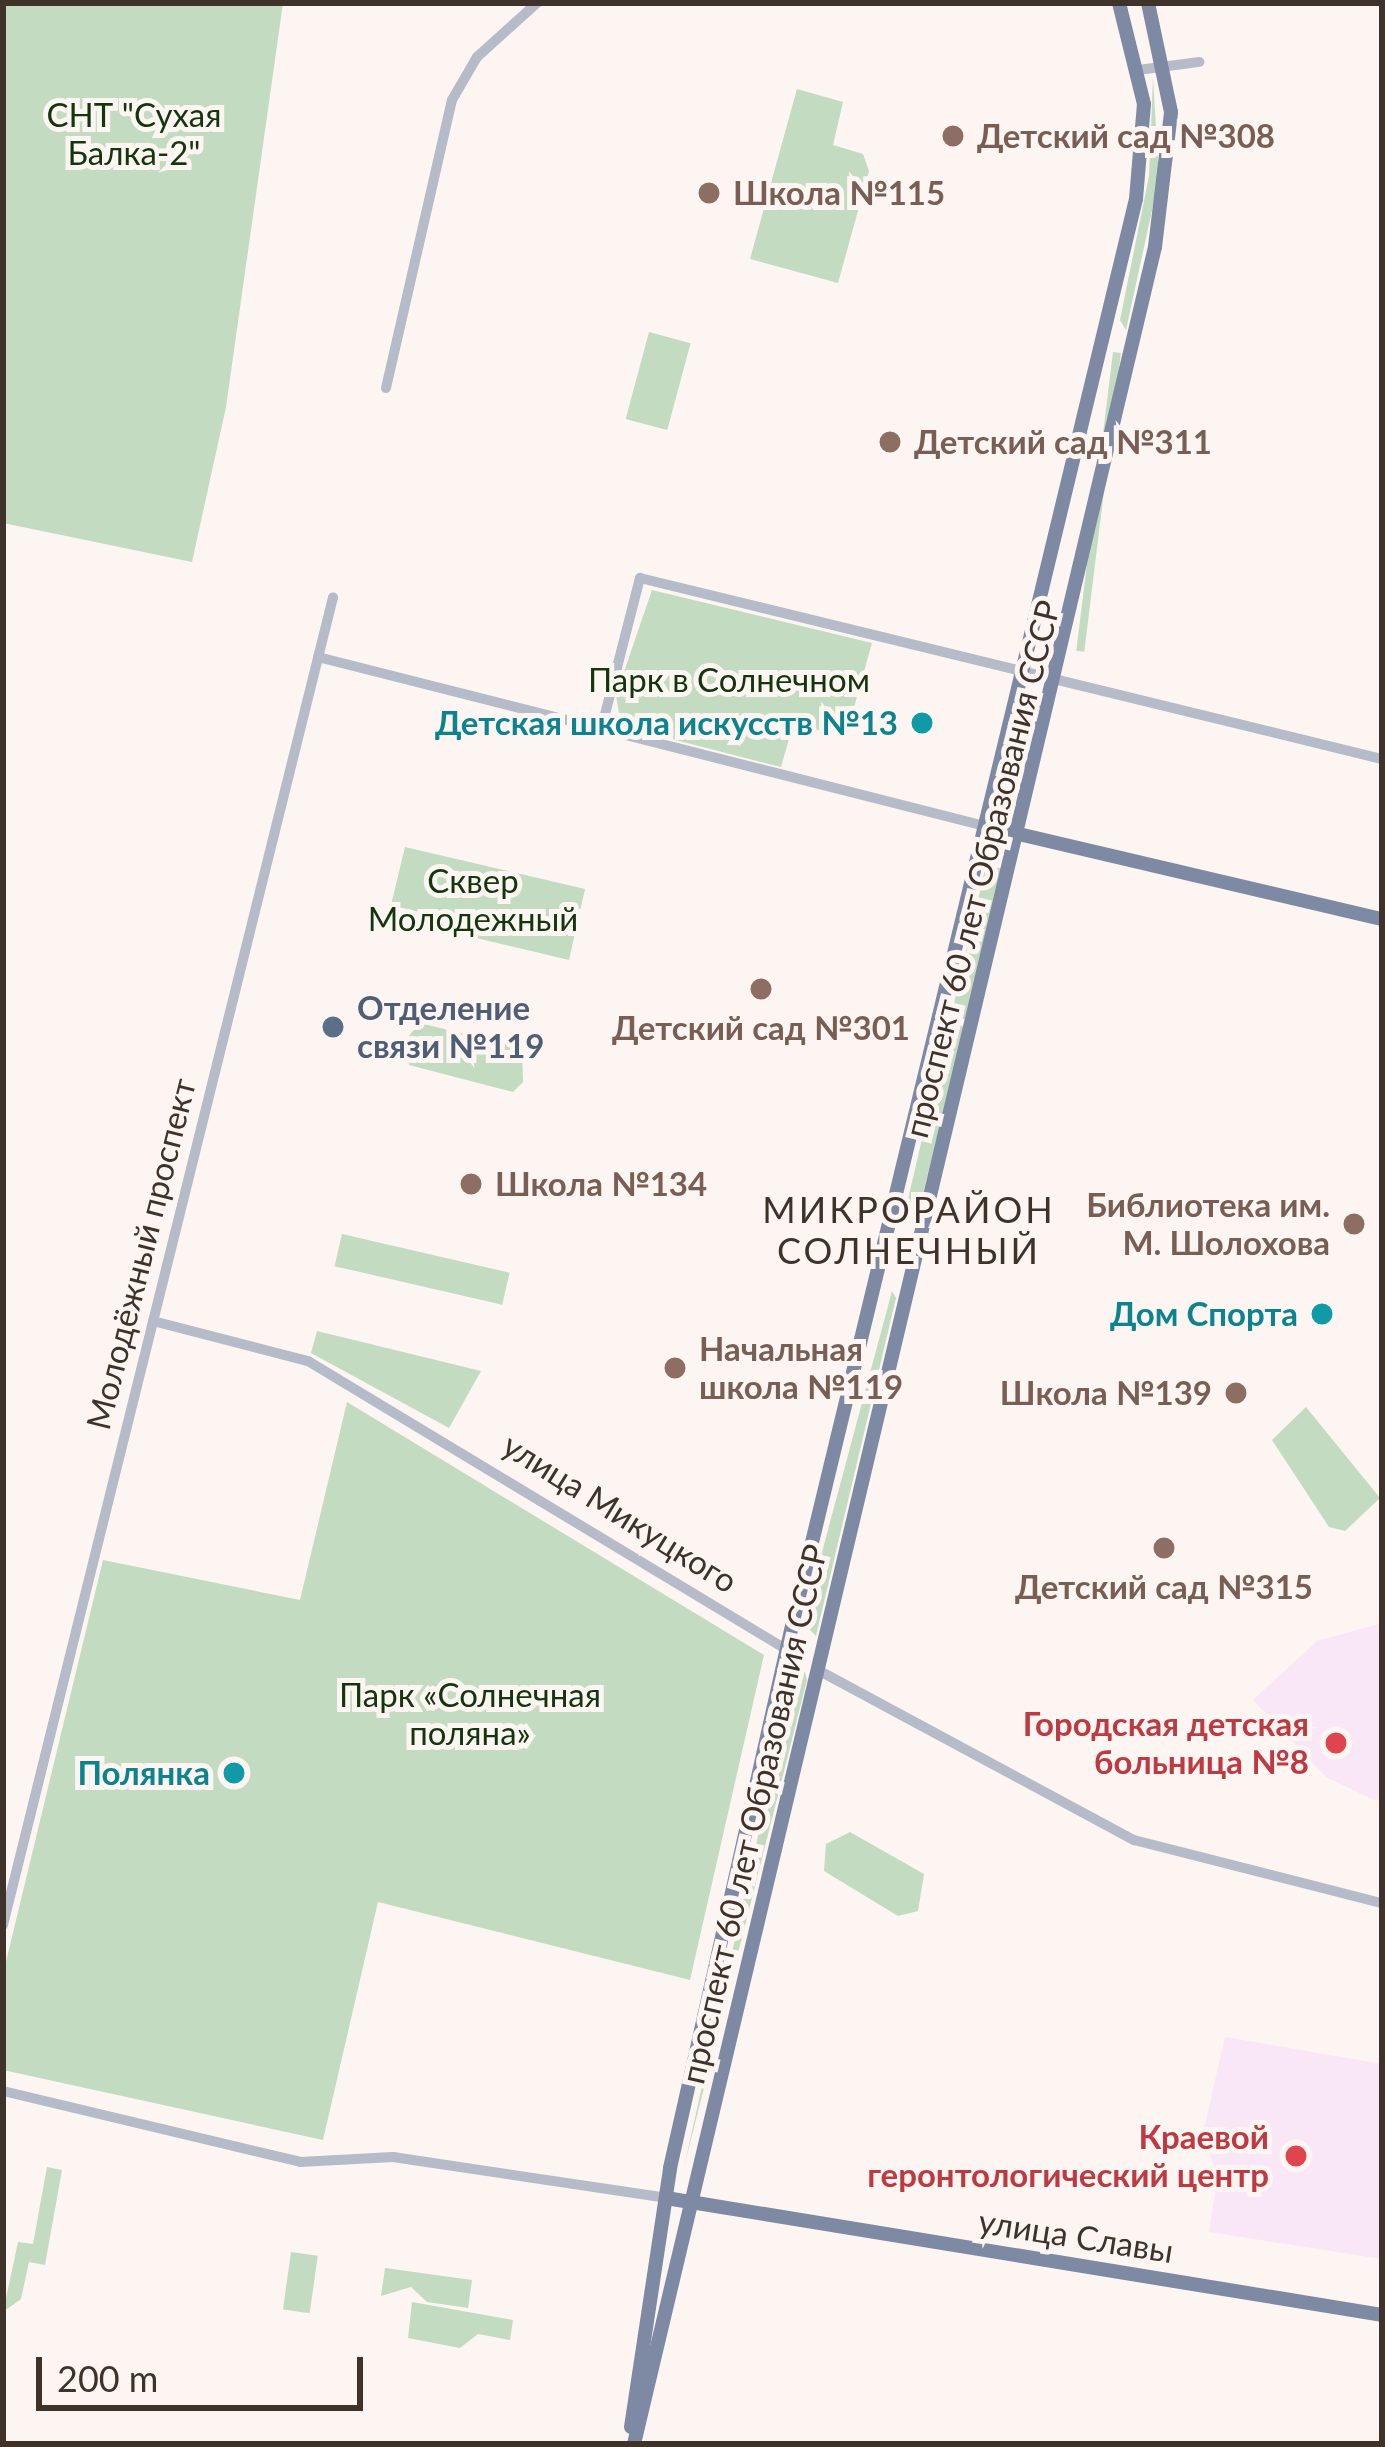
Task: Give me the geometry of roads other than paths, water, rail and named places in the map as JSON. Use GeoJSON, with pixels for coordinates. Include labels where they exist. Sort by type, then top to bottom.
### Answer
{"type":"FeatureCollection","features":[{"type":"Feature","properties":{"kind":"main road","name":"проспект 60 лет Образования СССР"},"geometry":{"type":"LineString","coordinates":[[633,2444],[666,2198],[791,1652],[1028,673],[1143,154],[1138,70],[1119,3]]}},
{"type":"Feature","properties":{"kind":"main road","name":"проспект 60 лет Образования СССР"},"geometry":{"type":"LineString","coordinates":[[633,2444],[907,1286],[1021,835],[1170,173],[1165,69],[1148,3]]}},
{"type":"Feature","properties":{"kind":"main road"},"geometry":{"type":"LineString","coordinates":[[1107,333],[1132,344]]}},
{"type":"Feature","properties":{"kind":"main road"},"geometry":{"type":"LineString","coordinates":[[989,827],[1382,919]]}},
{"type":"Feature","properties":{"kind":"main road"},"geometry":{"type":"LineString","coordinates":[[880,1279],[907,1286]]}},
{"type":"Feature","properties":{"kind":"main road","name":"улица Микуцкого"},"geometry":{"type":"LineString","coordinates":[[791,1652],[816,1669]]}},
{"type":"Feature","properties":{"kind":"main road","name":"улица Славы"},"geometry":{"type":"LineString","coordinates":[[666,2198],[1382,2314]]}},
{"type":"Feature","properties":{"kind":"street"},"geometry":{"type":"LineString","coordinates":[[386,388],[452,100],[477,57],[537,3]]}},
{"type":"Feature","properties":{"kind":"street"},"geometry":{"type":"LineString","coordinates":[[1138,70],[1199,62]]}},
{"type":"Feature","properties":{"kind":"street"},"geometry":{"type":"LineString","coordinates":[[602,726],[640,578],[1382,758]]}},
{"type":"Feature","properties":{"kind":"street","name":"Молодёжный проспект"},"geometry":{"type":"LineString","coordinates":[[3,1924],[333,597]]}},
{"type":"Feature","properties":{"kind":"street"},"geometry":{"type":"LineString","coordinates":[[318,657],[989,827]]}},
{"type":"Feature","properties":{"kind":"street","name":"улица Микуцкого"},"geometry":{"type":"LineString","coordinates":[[153,1321],[308,1361],[791,1652]]}},
{"type":"Feature","properties":{"kind":"street","name":"улица Микуцкого"},"geometry":{"type":"LineString","coordinates":[[816,1669],[1134,1840],[1382,1903]]}},
{"type":"Feature","properties":{"kind":"street"},"geometry":{"type":"LineString","coordinates":[[3,2091],[301,2162],[393,2157],[666,2198]]}},
{"type":"Feature","properties":{"kind":"place","name":"Детский сад №308"},"geometry":{"type":"Point","coordinates":[953,136]}},
{"type":"Feature","properties":{"kind":"place","name":"Школа №115"},"geometry":{"type":"Point","coordinates":[709,193]}},
{"type":"Feature","properties":{"kind":"place","name":"Детский сад №311"},"geometry":{"type":"Point","coordinates":[890,442]}},
{"type":"Feature","properties":{"kind":"place","name":"Детская школа искусств №13"},"geometry":{"type":"Point","coordinates":[922,723]}},
{"type":"Feature","properties":{"kind":"place","name":"Детский сад №301"},"geometry":{"type":"Point","coordinates":[761,989]}},
{"type":"Feature","properties":{"kind":"place","name":"Отделение связи №119"},"geometry":{"type":"Point","coordinates":[333,1027]}},
{"type":"Feature","properties":{"kind":"place","name":"Школа №134"},"geometry":{"type":"Point","coordinates":[471,1184]}},
{"type":"Feature","properties":{"kind":"place","name":"Библиотека им. М. Шолохова"},"geometry":{"type":"Point","coordinates":[1354,1224]}},
{"type":"Feature","properties":{"kind":"place","name":"Дом Спорта"},"geometry":{"type":"Point","coordinates":[1322,1314]}},
{"type":"Feature","properties":{"kind":"place","name":"Начальная школа №119"},"geometry":{"type":"Point","coordinates":[675,1368]}},
{"type":"Feature","properties":{"kind":"place","name":"Школа №139"},"geometry":{"type":"Point","coordinates":[1236,1393]}},
{"type":"Feature","properties":{"kind":"place","name":"Детский сад №315"},"geometry":{"type":"Point","coordinates":[1164,1548]}},
{"type":"Feature","properties":{"kind":"place","name":"Городская детская больница №8"},"geometry":{"type":"Point","coordinates":[1336,1743]}},
{"type":"Feature","properties":{"kind":"place","name":"Полянка"},"geometry":{"type":"Point","coordinates":[234,1773]}},
{"type":"Feature","properties":{"kind":"place","name":"Краевой геронтологический центр"},"geometry":{"type":"Point","coordinates":[1296,2156]}},
{"type":"Feature","properties":{"kind":"district","name":"МИКРОРАЙОН СОЛНЕЧНЫЙ"},"geometry":{"type":"Point","coordinates":[909,1230]}},
{"type":"Feature","properties":{"kind":"park label","name":"СНТ \"Сухая Балка-2\""},"geometry":{"type":"Point","coordinates":[134,134]}},
{"type":"Feature","properties":{"kind":"park label","name":"Парк в Солнечном"},"geometry":{"type":"Point","coordinates":[729,680]}},
{"type":"Feature","properties":{"kind":"park label","name":"Сквер Молодежный"},"geometry":{"type":"Point","coordinates":[473,900]}},
{"type":"Feature","properties":{"kind":"park label","name":"Парк «Солнечная поляна»"},"geometry":{"type":"Point","coordinates":[470,1714]}}]}
